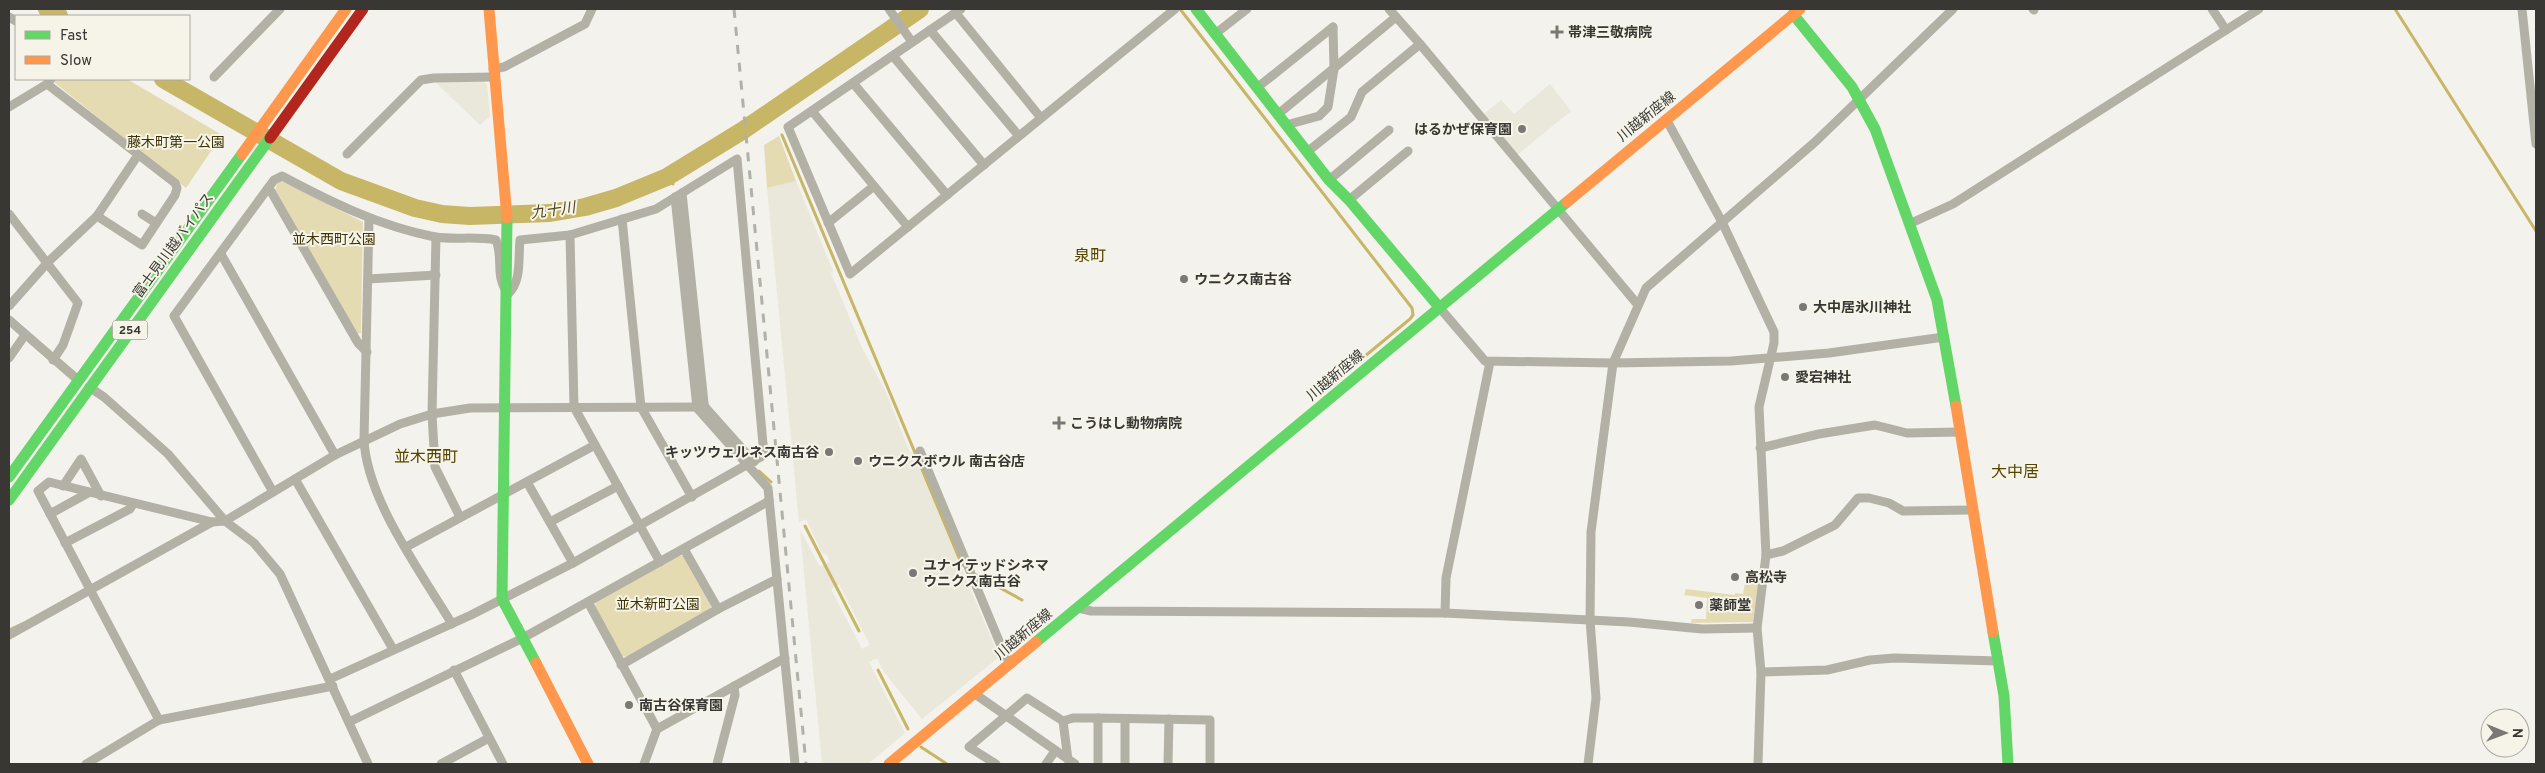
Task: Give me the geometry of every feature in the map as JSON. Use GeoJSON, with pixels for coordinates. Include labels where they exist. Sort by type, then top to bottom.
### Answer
{"type":"FeatureCollection","features":[{"type":"Feature","properties":{"kind":"main road","name":"富士見川越バイパス"},"geometry":{"type":"LineString","coordinates":[[9,477],[346,9]]}},
{"type":"Feature","properties":{"kind":"main road","name":"富士見川越バイパス"},"geometry":{"type":"LineString","coordinates":[[9,500],[362,9]]}},
{"type":"Feature","properties":{"kind":"main road"},"geometry":{"type":"LineString","coordinates":[[489,9],[508,231],[502,599],[521,639],[588,764]]}},
{"type":"Feature","properties":{"kind":"main road"},"geometry":{"type":"LineString","coordinates":[[1196,9],[1329,180],[1349,200],[1440,307]]}},
{"type":"Feature","properties":{"kind":"main road"},"geometry":{"type":"LineString","coordinates":[[1794,11],[1859,98],[1874,129],[1937,300],[1998,661],[2007,721],[2008,764]]}},
{"type":"Feature","properties":{"kind":"main road","name":"川越新座線"},"geometry":{"type":"LineString","coordinates":[[889,764],[1794,11]]}},
{"type":"Feature","properties":{"kind":"street"},"geometry":{"type":"LineString","coordinates":[[214,77],[280,9]]}},
{"type":"Feature","properties":{"kind":"street"},"geometry":{"type":"LineString","coordinates":[[347,154],[421,80],[493,73],[585,24],[592,9]]}},
{"type":"Feature","properties":{"kind":"street"},"geometry":{"type":"LineString","coordinates":[[889,9],[912,42]]}},
{"type":"Feature","properties":{"kind":"street"},"geometry":{"type":"LineString","coordinates":[[1041,118],[958,11],[788,127],[850,274],[1176,9]]}},
{"type":"Feature","properties":{"kind":"street"},"geometry":{"type":"LineString","coordinates":[[1215,34],[1247,9]]}},
{"type":"Feature","properties":{"kind":"street"},"geometry":{"type":"LineString","coordinates":[[1389,9],[1638,305]]}},
{"type":"Feature","properties":{"kind":"street"},"geometry":{"type":"LineString","coordinates":[[1588,764],[1596,698],[1590,620],[1591,532],[1613,363],[1646,288],[1815,142],[1953,9]]}},
{"type":"Feature","properties":{"kind":"street"},"geometry":{"type":"LineString","coordinates":[[2212,9],[2226,30]]}},
{"type":"Feature","properties":{"kind":"street"},"geometry":{"type":"LineString","coordinates":[[1908,224],[1953,204],[2259,9]]}},
{"type":"Feature","properties":{"kind":"street"},"geometry":{"type":"LineString","coordinates":[[2522,9],[2536,144]]}},
{"type":"Feature","properties":{"kind":"street"},"geometry":{"type":"LineString","coordinates":[[1278,115],[1396,17]]}},
{"type":"Feature","properties":{"kind":"street"},"geometry":{"type":"LineString","coordinates":[[1258,87],[1333,27],[1334,69],[1328,107],[1318,116],[1286,125]]}},
{"type":"Feature","properties":{"kind":"street"},"geometry":{"type":"LineString","coordinates":[[930,30],[1020,136]]}},
{"type":"Feature","properties":{"kind":"street"},"geometry":{"type":"LineString","coordinates":[[1307,152],[1351,117],[1362,92],[1420,44]]}},
{"type":"Feature","properties":{"kind":"street"},"geometry":{"type":"LineString","coordinates":[[893,56],[984,165]]}},
{"type":"Feature","properties":{"kind":"street"},"geometry":{"type":"LineString","coordinates":[[9,108],[49,82],[175,183],[177,188],[176,195],[139,245],[97,216]]}},
{"type":"Feature","properties":{"kind":"street"},"geometry":{"type":"LineString","coordinates":[[853,83],[947,195]]}},
{"type":"Feature","properties":{"kind":"street"},"geometry":{"type":"LineString","coordinates":[[812,111],[908,227]]}},
{"type":"Feature","properties":{"kind":"street"},"geometry":{"type":"LineString","coordinates":[[1666,119],[1722,222],[1771,323],[1774,344],[1759,407],[1766,555],[1757,628],[1761,672],[1758,764]]}},
{"type":"Feature","properties":{"kind":"street"},"geometry":{"type":"LineString","coordinates":[[1329,180],[1389,130]]}},
{"type":"Feature","properties":{"kind":"street"},"geometry":{"type":"LineString","coordinates":[[1349,200],[1408,151]]}},
{"type":"Feature","properties":{"kind":"street"},"geometry":{"type":"LineString","coordinates":[[9,306],[48,262],[97,216],[138,155]]}},
{"type":"Feature","properties":{"kind":"street"},"geometry":{"type":"LineString","coordinates":[[86,764],[159,720],[332,682],[393,649],[452,624],[573,563],[762,458],[764,452],[737,159],[656,209],[570,235],[520,240],[517,280],[513,289],[508,294],[499,278],[498,246],[496,240],[436,237],[369,219],[334,204],[282,176],[274,180],[174,316],[273,492]]}},
{"type":"Feature","properties":{"kind":"street"},"geometry":{"type":"LineString","coordinates":[[828,223],[874,186]]}},
{"type":"Feature","properties":{"kind":"street"},"geometry":{"type":"LineString","coordinates":[[269,188],[358,343],[367,352]]}},
{"type":"Feature","properties":{"kind":"street"},"geometry":{"type":"LineString","coordinates":[[679,195],[701,408],[750,464],[768,488],[795,764]]}},
{"type":"Feature","properties":{"kind":"street"},"geometry":{"type":"LineString","coordinates":[[9,214],[78,303],[63,345],[52,360]]}},
{"type":"Feature","properties":{"kind":"street"},"geometry":{"type":"LineString","coordinates":[[142,214],[156,223]]}},
{"type":"Feature","properties":{"kind":"street"},"geometry":{"type":"LineString","coordinates":[[369,219],[364,440],[367,467],[376,494],[452,624]]}},
{"type":"Feature","properties":{"kind":"street"},"geometry":{"type":"LineString","coordinates":[[622,219],[641,407],[692,497]]}},
{"type":"Feature","properties":{"kind":"street"},"geometry":{"type":"LineString","coordinates":[[570,235],[574,407],[660,562]]}},
{"type":"Feature","properties":{"kind":"street"},"geometry":{"type":"LineString","coordinates":[[436,237],[432,414],[436,472],[460,518]]}},
{"type":"Feature","properties":{"kind":"street"},"geometry":{"type":"LineString","coordinates":[[221,254],[335,455]]}},
{"type":"Feature","properties":{"kind":"street"},"geometry":{"type":"LineString","coordinates":[[368,279],[436,275]]}},
{"type":"Feature","properties":{"kind":"street"},"geometry":{"type":"LineString","coordinates":[[1440,307],[1482,359],[1490,362],[1711,362],[1829,353],[1944,336]]}},
{"type":"Feature","properties":{"kind":"street"},"geometry":{"type":"LineString","coordinates":[[9,320],[52,360],[78,380]]}},
{"type":"Feature","properties":{"kind":"street"},"geometry":{"type":"LineString","coordinates":[[9,358],[25,335]]}},
{"type":"Feature","properties":{"kind":"street"},"geometry":{"type":"LineString","coordinates":[[1444,613],[1446,578],[1490,362]]}},
{"type":"Feature","properties":{"kind":"street"},"geometry":{"type":"LineString","coordinates":[[89,387],[104,397],[168,454],[225,521],[254,543],[280,574],[332,682],[368,764]]}},
{"type":"Feature","properties":{"kind":"street"},"geometry":{"type":"LineString","coordinates":[[159,720],[38,491],[49,482],[212,522],[225,521],[335,455],[364,440],[400,424],[432,414],[470,408],[701,408]]}},
{"type":"Feature","properties":{"kind":"street"},"geometry":{"type":"LineString","coordinates":[[1760,448],[1819,434],[1876,425],[1907,432],[1960,432]]}},
{"type":"Feature","properties":{"kind":"street"},"geometry":{"type":"LineString","coordinates":[[406,547],[595,445]]}},
{"type":"Feature","properties":{"kind":"street"},"geometry":{"type":"LineString","coordinates":[[920,451],[1004,653],[1011,664]]}},
{"type":"Feature","properties":{"kind":"street"},"geometry":{"type":"LineString","coordinates":[[62,486],[81,459],[101,496]]}},
{"type":"Feature","properties":{"kind":"street"},"geometry":{"type":"LineString","coordinates":[[295,479],[393,649]]}},
{"type":"Feature","properties":{"kind":"street"},"geometry":{"type":"LineString","coordinates":[[527,482],[573,563]]}},
{"type":"Feature","properties":{"kind":"street"},"geometry":{"type":"LineString","coordinates":[[550,522],[618,486]]}},
{"type":"Feature","properties":{"kind":"street"},"geometry":{"type":"LineString","coordinates":[[50,514],[88,493]]}},
{"type":"Feature","properties":{"kind":"street"},"geometry":{"type":"LineString","coordinates":[[1766,555],[1783,550],[1835,525],[1858,498],[1869,498],[1889,503],[1903,511],[1972,510]]}},
{"type":"Feature","properties":{"kind":"street"},"geometry":{"type":"LineString","coordinates":[[350,722],[521,639],[769,501]]}},
{"type":"Feature","properties":{"kind":"street"},"geometry":{"type":"LineString","coordinates":[[65,543],[130,509],[133,504]]}},
{"type":"Feature","properties":{"kind":"street"},"geometry":{"type":"LineString","coordinates":[[9,635],[212,522]]}},
{"type":"Feature","properties":{"kind":"street"},"geometry":{"type":"LineString","coordinates":[[684,549],[718,610]]}},
{"type":"Feature","properties":{"kind":"street"},"geometry":{"type":"LineString","coordinates":[[621,665],[777,579]]}},
{"type":"Feature","properties":{"kind":"street"},"geometry":{"type":"LineString","coordinates":[[588,602],[657,729]]}},
{"type":"Feature","properties":{"kind":"street"},"geometry":{"type":"LineString","coordinates":[[1078,608],[1091,611],[1444,613],[1686,625],[1702,628],[1757,628]]}},
{"type":"Feature","properties":{"kind":"street"},"geometry":{"type":"LineString","coordinates":[[644,764],[657,729],[785,658]]}},
{"type":"Feature","properties":{"kind":"street"},"geometry":{"type":"LineString","coordinates":[[1761,672],[1827,670],[1870,660],[1894,658],[1998,661]]}},
{"type":"Feature","properties":{"kind":"street"},"geometry":{"type":"LineString","coordinates":[[454,670],[503,764]]}},
{"type":"Feature","properties":{"kind":"street"},"geometry":{"type":"LineString","coordinates":[[717,764],[735,694],[734,686]]}},
{"type":"Feature","properties":{"kind":"street"},"geometry":{"type":"LineString","coordinates":[[975,694],[1072,762]]}},
{"type":"Feature","properties":{"kind":"street"},"geometry":{"type":"LineString","coordinates":[[996,764],[969,747],[1028,698],[1063,721],[1072,762]]}},
{"type":"Feature","properties":{"kind":"street"},"geometry":{"type":"LineString","coordinates":[[1063,721],[1073,718],[1210,720],[1210,764]]}},
{"type":"Feature","properties":{"kind":"street"},"geometry":{"type":"LineString","coordinates":[[1098,718],[1098,764]]}},
{"type":"Feature","properties":{"kind":"street"},"geometry":{"type":"LineString","coordinates":[[1125,719],[1125,764]]}},
{"type":"Feature","properties":{"kind":"street"},"geometry":{"type":"LineString","coordinates":[[1168,720],[1168,764]]}},
{"type":"Feature","properties":{"kind":"street"},"geometry":{"type":"LineString","coordinates":[[441,764],[490,738]]}},
{"type":"Feature","properties":{"kind":"street"},"geometry":{"type":"LineString","coordinates":[[1046,764],[1055,751]]}},
{"type":"Feature","properties":{"kind":"shaded area"},"geometry":{"type":"Polygon","coordinates":[[[434,81],[483,81],[487,85],[490,116],[480,125],[434,81]]]}},
{"type":"Feature","properties":{"kind":"shaded area","name":"はるかぜ保育園"},"geometry":{"type":"Polygon","coordinates":[[[1550,84],[1571,111],[1517,155],[1485,117],[1485,113],[1501,100],[1514,114],[1550,84]]]}},
{"type":"Feature","properties":{"kind":"shaded area"},"geometry":{"type":"Polygon","coordinates":[[[796,181],[863,350],[885,390],[910,453],[916,452],[920,460],[917,462],[999,657],[922,719],[884,672],[877,658],[869,662],[905,733],[868,764],[822,764],[800,530],[819,565],[822,566],[830,562],[827,555],[822,553],[806,519],[799,522],[767,188],[796,181]],[[839,584],[831,589],[862,649],[870,645],[839,584]]]}},
{"type":"Feature","properties":{"kind":"green space","name":"藤木町第一公園"},"geometry":{"type":"Polygon","coordinates":[[[54,80],[129,80],[222,135],[186,188],[55,83],[54,80]]]}},
{"type":"Feature","properties":{"kind":"green space"},"geometry":{"type":"Polygon","coordinates":[[[779,136],[796,181],[767,188],[764,145],[779,136]]]}},
{"type":"Feature","properties":{"kind":"green space","name":"並木西町公園"},"geometry":{"type":"Polygon","coordinates":[[[282,181],[363,222],[361,333],[356,334],[275,190],[278,182],[282,181]]]}},
{"type":"Feature","properties":{"kind":"green space","name":"並木新町公園"},"geometry":{"type":"Polygon","coordinates":[[[679,556],[683,556],[711,606],[710,610],[626,657],[621,656],[595,607],[596,602],[679,556]]]}},
{"type":"Feature","properties":{"kind":"green space"},"geometry":{"type":"Polygon","coordinates":[[[1746,578],[1759,581],[1753,622],[1691,623],[1692,619],[1706,619],[1707,598],[1684,595],[1686,589],[1735,595],[1735,593],[1743,594],[1746,578]]]}},
{"type":"Feature","properties":{"kind":"waterway","name":"九十川"},"geometry":{"type":"LineString","coordinates":[[47,9],[57,15]]}},
{"type":"Feature","properties":{"kind":"waterway","name":"九十川"},"geometry":{"type":"LineString","coordinates":[[165,80],[341,181],[415,208],[442,214],[470,216],[550,213],[585,207],[616,198],[667,177],[742,131],[920,9]]}},
{"type":"Feature","properties":{"kind":"waterway"},"geometry":{"type":"LineString","coordinates":[[1180,9],[1412,308],[1413,315],[1410,319],[1325,389]]}},
{"type":"Feature","properties":{"kind":"waterway"},"geometry":{"type":"LineString","coordinates":[[2395,9],[2536,231]]}},
{"type":"Feature","properties":{"kind":"waterway"},"geometry":{"type":"LineString","coordinates":[[782,135],[962,565]]}},
{"type":"Feature","properties":{"kind":"waterway"},"geometry":{"type":"LineString","coordinates":[[668,176],[673,184]]}},
{"type":"Feature","properties":{"kind":"waterway"},"geometry":{"type":"LineString","coordinates":[[759,471],[771,482]]}},
{"type":"Feature","properties":{"kind":"waterway"},"geometry":{"type":"LineString","coordinates":[[805,526],[859,631]]}},
{"type":"Feature","properties":{"kind":"waterway"},"geometry":{"type":"LineString","coordinates":[[977,575],[1022,600]]}},
{"type":"Feature","properties":{"kind":"waterway"},"geometry":{"type":"LineString","coordinates":[[1041,611],[1048,619]]}},
{"type":"Feature","properties":{"kind":"waterway"},"geometry":{"type":"LineString","coordinates":[[9,630],[24,623]]}},
{"type":"Feature","properties":{"kind":"waterway"},"geometry":{"type":"LineString","coordinates":[[878,670],[908,729]]}},
{"type":"Feature","properties":{"kind":"waterway"},"geometry":{"type":"LineString","coordinates":[[921,747],[947,764]]}},
{"type":"Feature","properties":{"kind":"railway"},"geometry":{"type":"LineString","coordinates":[[734,9],[806,764]]}},
{"type":"Feature","properties":{"kind":"traffic: fast"},"geometry":{"type":"LineString","coordinates":[[1196,9],[1329,180],[1349,200],[1439,307]]}},
{"type":"Feature","properties":{"kind":"traffic: fast"},"geometry":{"type":"LineString","coordinates":[[1793,14],[1852,87],[1875,129],[1937,300],[1956,406]]}},
{"type":"Feature","properties":{"kind":"traffic: fast"},"geometry":{"type":"LineString","coordinates":[[9,500],[270,138]]}},
{"type":"Feature","properties":{"kind":"traffic: fast"},"geometry":{"type":"LineString","coordinates":[[9,477],[242,154]]}},
{"type":"Feature","properties":{"kind":"traffic: fast"},"geometry":{"type":"LineString","coordinates":[[1036,642],[1567,202]]}},
{"type":"Feature","properties":{"kind":"traffic: fast"},"geometry":{"type":"LineString","coordinates":[[507,218],[502,599],[536,663]]}},
{"type":"Feature","properties":{"kind":"traffic: fast"},"geometry":{"type":"LineString","coordinates":[[1993,632],[2004,696],[2008,764]]}},
{"type":"Feature","properties":{"kind":"traffic: slow"},"geometry":{"type":"LineString","coordinates":[[242,154],[346,9]]}},
{"type":"Feature","properties":{"kind":"traffic: slow"},"geometry":{"type":"LineString","coordinates":[[489,9],[507,218]]}},
{"type":"Feature","properties":{"kind":"traffic: slow"},"geometry":{"type":"LineString","coordinates":[[1567,202],[1800,9]]}},
{"type":"Feature","properties":{"kind":"traffic: slow"},"geometry":{"type":"LineString","coordinates":[[1956,406],[1993,632]]}},
{"type":"Feature","properties":{"kind":"traffic: slow"},"geometry":{"type":"LineString","coordinates":[[889,764],[1036,642]]}},
{"type":"Feature","properties":{"kind":"traffic: slow"},"geometry":{"type":"LineString","coordinates":[[536,663],[588,764]]}},
{"type":"Feature","properties":{"kind":"traffic: jam"},"geometry":{"type":"LineString","coordinates":[[270,138],[363,9]]}},
{"type":"Feature","properties":{"kind":"place","name":"帯津三敬病院"},"geometry":{"type":"Point","coordinates":[1557,32]}},
{"type":"Feature","properties":{"kind":"place","name":"はるかぜ保育園"},"geometry":{"type":"Point","coordinates":[1522,129]}},
{"type":"Feature","properties":{"kind":"place","name":"ウニクス南古谷"},"geometry":{"type":"Point","coordinates":[1184,279]}},
{"type":"Feature","properties":{"kind":"place","name":"大中居氷川神社"},"geometry":{"type":"Point","coordinates":[1803,307]}},
{"type":"Feature","properties":{"kind":"place","name":"愛宕神社"},"geometry":{"type":"Point","coordinates":[1785,377]}},
{"type":"Feature","properties":{"kind":"place","name":"こうはし動物病院"},"geometry":{"type":"Point","coordinates":[1059,423]}},
{"type":"Feature","properties":{"kind":"place","name":"キッツウェルネス南古谷"},"geometry":{"type":"Point","coordinates":[829,452]}},
{"type":"Feature","properties":{"kind":"place","name":"ウニクスボウル 南古谷店"},"geometry":{"type":"Point","coordinates":[858,461]}},
{"type":"Feature","properties":{"kind":"place","name":"ユナイテッドシネマ ウニクス南古谷"},"geometry":{"type":"Point","coordinates":[913,573]}},
{"type":"Feature","properties":{"kind":"place","name":"高松寺"},"geometry":{"type":"Point","coordinates":[1735,577]}},
{"type":"Feature","properties":{"kind":"place","name":"薬師堂"},"geometry":{"type":"Point","coordinates":[1699,605]}},
{"type":"Feature","properties":{"kind":"place","name":"南古谷保育園"},"geometry":{"type":"Point","coordinates":[629,705]}},
{"type":"Feature","properties":{"kind":"district","name":"泉町"},"geometry":{"type":"Point","coordinates":[1090,255]}},
{"type":"Feature","properties":{"kind":"district","name":"並木西町"},"geometry":{"type":"Point","coordinates":[426,456]}},
{"type":"Feature","properties":{"kind":"district","name":"大中居"},"geometry":{"type":"Point","coordinates":[2015,471]}}]}
